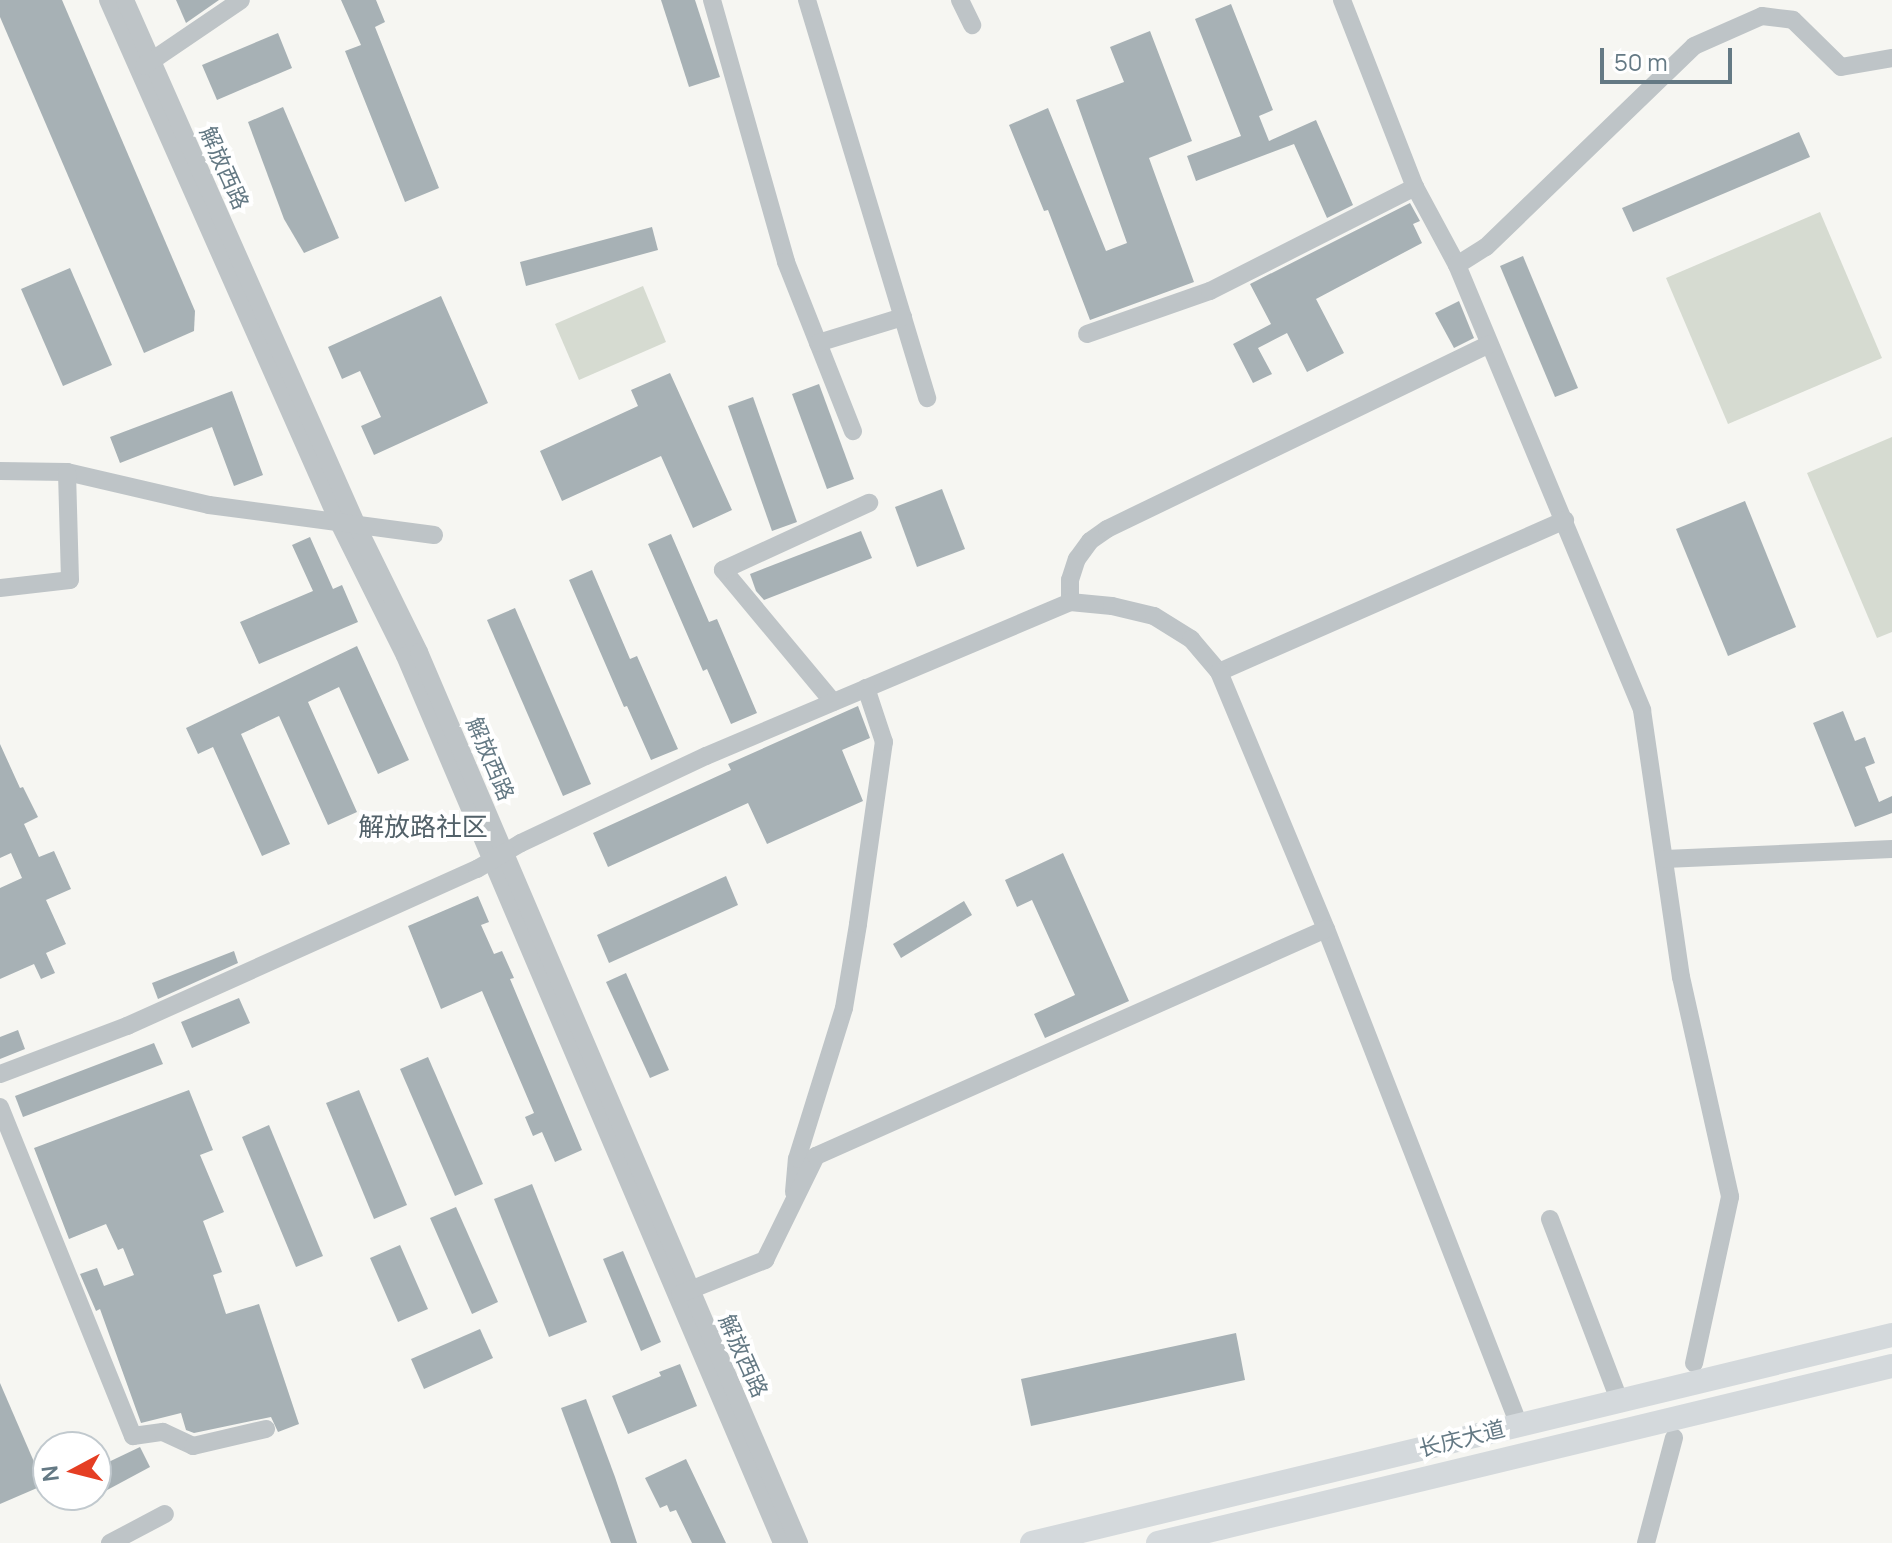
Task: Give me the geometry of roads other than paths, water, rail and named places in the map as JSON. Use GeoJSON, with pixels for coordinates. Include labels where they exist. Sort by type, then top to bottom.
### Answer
{"type":"FeatureCollection","features":[{"type":"Feature","properties":{"kind":"main road","name":"长庆大道"},"geometry":{"type":"LineString","coordinates":[[1032,1543],[1892,1335]]}},
{"type":"Feature","properties":{"kind":"main road","name":"长庆大道"},"geometry":{"type":"LineString","coordinates":[[1158,1543],[1892,1366]]}},
{"type":"Feature","properties":{"kind":"street","name":"解放西路"},"geometry":{"type":"LineString","coordinates":[[108,0],[144,65],[348,524],[419,652],[497,857],[682,1293],[782,1543]]}},
{"type":"Feature","properties":{"kind":"street","name":"解放西路"},"geometry":{"type":"LineString","coordinates":[[125,0],[144,65]]}},
{"type":"Feature","properties":{"kind":"street"},"geometry":{"type":"LineString","coordinates":[[144,65],[241,0]]}},
{"type":"Feature","properties":{"kind":"street"},"geometry":{"type":"LineString","coordinates":[[712,0],[786,262],[853,431]]}},
{"type":"Feature","properties":{"kind":"street"},"geometry":{"type":"LineString","coordinates":[[807,0],[927,398]]}},
{"type":"Feature","properties":{"kind":"street"},"geometry":{"type":"LineString","coordinates":[[960,0],[972,25]]}},
{"type":"Feature","properties":{"kind":"street"},"geometry":{"type":"LineString","coordinates":[[1342,0],[1415,187],[1457,265],[1642,710],[1681,977],[1730,1197],[1694,1363]]}},
{"type":"Feature","properties":{"kind":"street"},"geometry":{"type":"LineString","coordinates":[[1457,265],[1486,247],[1694,46],[1762,16],[1793,20],[1841,67],[1892,58]]}},
{"type":"Feature","properties":{"kind":"street"},"geometry":{"type":"LineString","coordinates":[[1087,334],[1210,291],[1415,187]]}},
{"type":"Feature","properties":{"kind":"street"},"geometry":{"type":"LineString","coordinates":[[818,343],[903,317]]}},
{"type":"Feature","properties":{"kind":"street"},"geometry":{"type":"LineString","coordinates":[[1070,602],[1070,580],[1077,559],[1090,541],[1107,529],[1489,344]]}},
{"type":"Feature","properties":{"kind":"street"},"geometry":{"type":"LineString","coordinates":[[0,471],[67,472],[209,505],[434,535]]}},
{"type":"Feature","properties":{"kind":"street"},"geometry":{"type":"LineString","coordinates":[[0,588],[70,580],[67,472]]}},
{"type":"Feature","properties":{"kind":"street"},"geometry":{"type":"LineString","coordinates":[[833,702],[723,570],[869,503]]}},
{"type":"Feature","properties":{"kind":"street"},"geometry":{"type":"LineString","coordinates":[[1219,672],[1565,520]]}},
{"type":"Feature","properties":{"kind":"street"},"geometry":{"type":"LineString","coordinates":[[0,1074],[119,1030],[497,857],[706,756],[1070,602],[1112,606],[1154,616],[1191,639],[1219,672],[1326,929],[1519,1425]]}},
{"type":"Feature","properties":{"kind":"street"},"geometry":{"type":"LineString","coordinates":[[793,1204],[797,1159],[844,1008],[884,742],[866,688]]}},
{"type":"Feature","properties":{"kind":"street"},"geometry":{"type":"LineString","coordinates":[[1665,859],[1892,849]]}},
{"type":"Feature","properties":{"kind":"street"},"geometry":{"type":"LineString","coordinates":[[682,1293],[765,1260],[816,1156],[1326,929]]}},
{"type":"Feature","properties":{"kind":"street"},"geometry":{"type":"LineString","coordinates":[[0,1107],[133,1436],[163,1432],[193,1446],[266,1429]]}},
{"type":"Feature","properties":{"kind":"street"},"geometry":{"type":"LineString","coordinates":[[1550,1219],[1619,1400]]}},
{"type":"Feature","properties":{"kind":"street","name":"解放西路"},"geometry":{"type":"LineString","coordinates":[[682,1293],[799,1543]]}},
{"type":"Feature","properties":{"kind":"street"},"geometry":{"type":"LineString","coordinates":[[1646,1543],[1674,1438]]}},
{"type":"Feature","properties":{"kind":"street"},"geometry":{"type":"LineString","coordinates":[[110,1543],[165,1514]]}},
{"type":"Feature","properties":{"kind":"district","name":"解放路社区"},"geometry":{"type":"Point","coordinates":[423,827]}}]}
